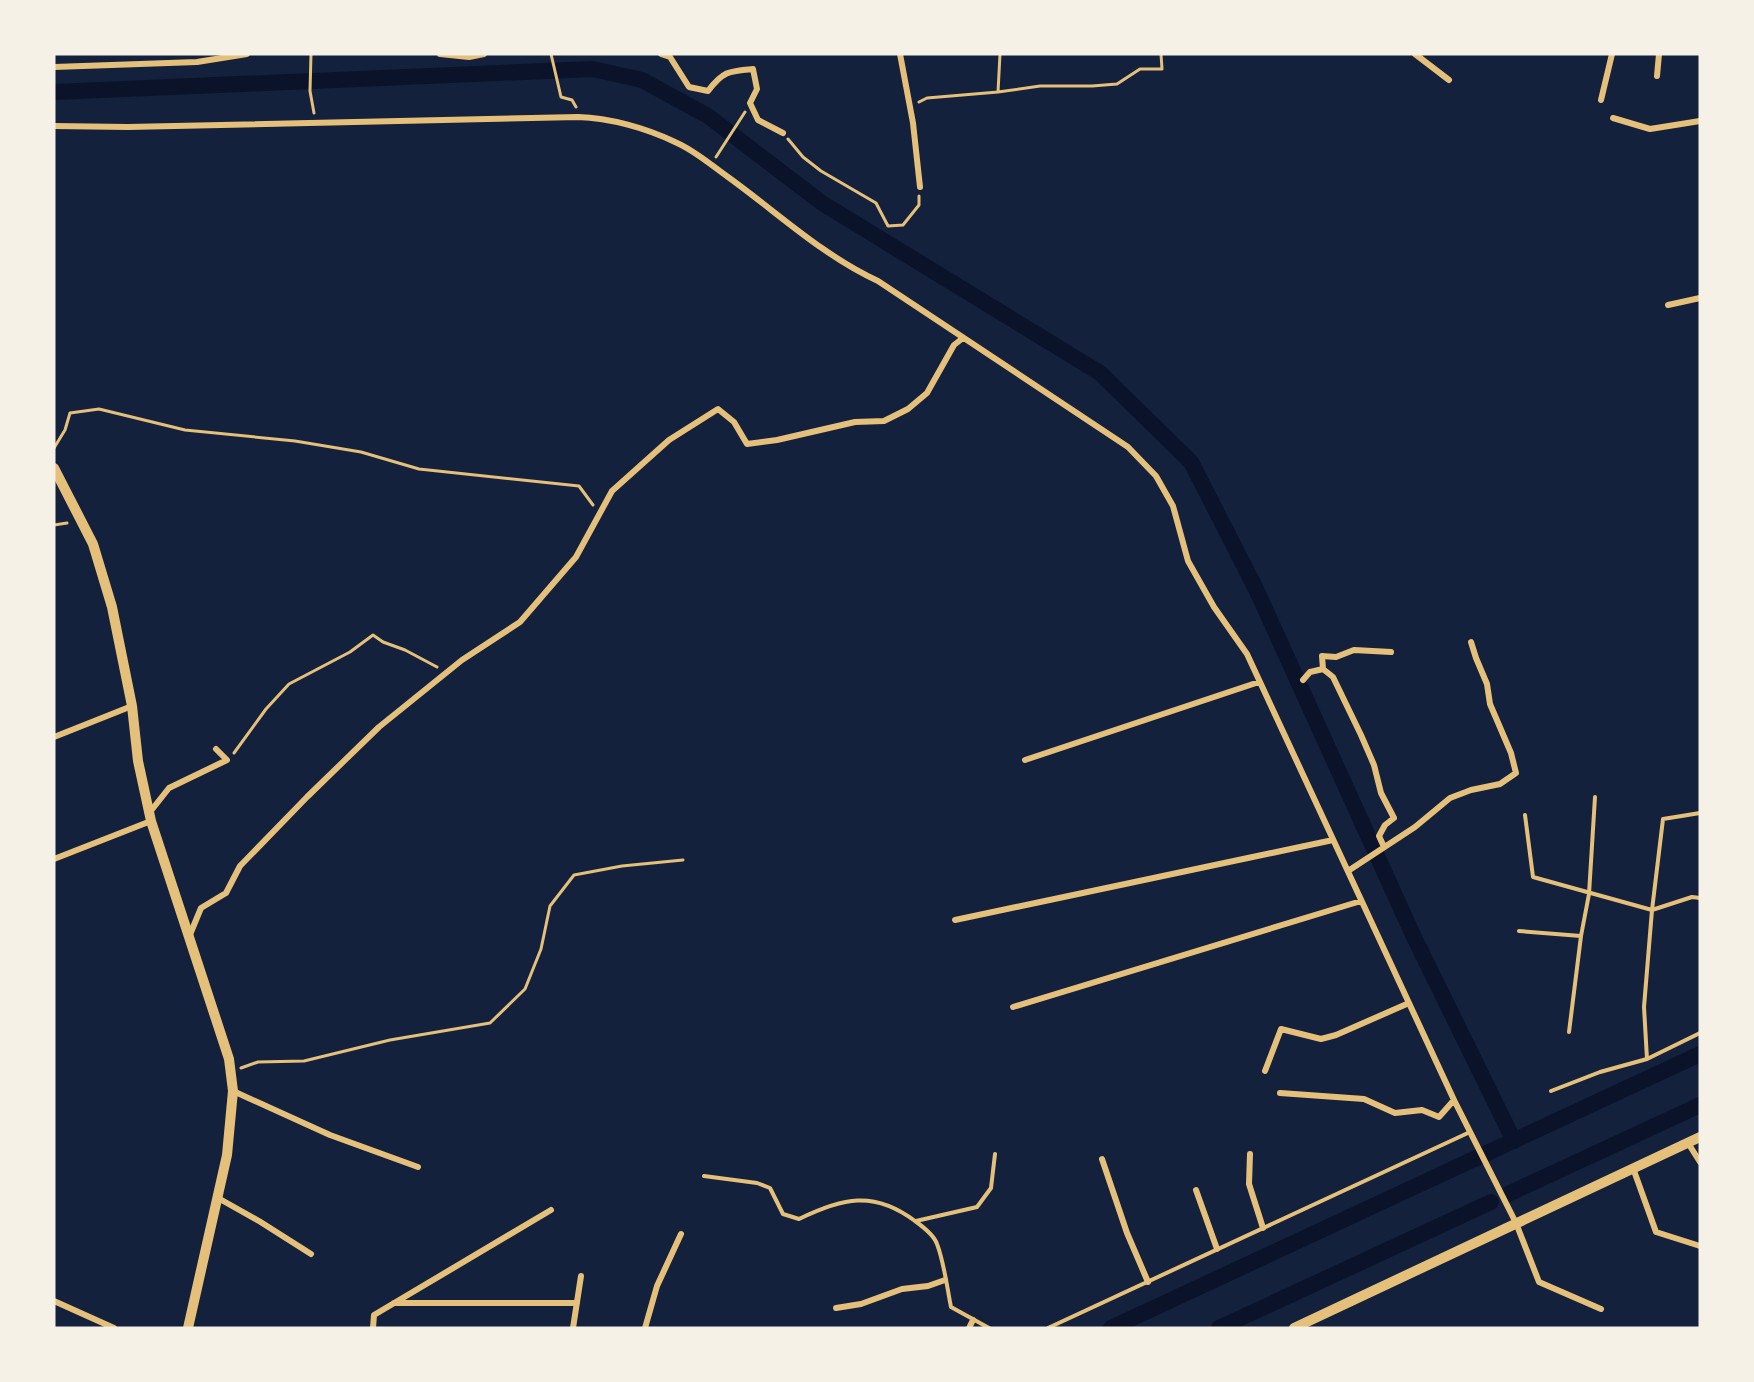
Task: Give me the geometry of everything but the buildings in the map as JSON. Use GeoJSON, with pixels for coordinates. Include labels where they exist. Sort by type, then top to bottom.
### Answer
{"type":"FeatureCollection","features":[{"type":"Feature","properties":{"kind":"main road"},"geometry":{"type":"LineString","coordinates":[[54,468],[93,544],[111,608],[132,706],[138,761],[150,817],[229,1059],[233,1091],[227,1155],[188,1328]]}},
{"type":"Feature","properties":{"kind":"main road"},"geometry":{"type":"LineString","coordinates":[[1294,1328],[1700,1137]]}},
{"type":"Feature","properties":{"kind":"street"},"geometry":{"type":"LineString","coordinates":[[54,67],[197,62],[247,54]]}},
{"type":"Feature","properties":{"kind":"street"},"geometry":{"type":"LineString","coordinates":[[440,54],[469,57],[484,54]]}},
{"type":"Feature","properties":{"kind":"street"},"geometry":{"type":"LineString","coordinates":[[661,54],[671,55],[689,87],[708,91],[719,76],[731,71],[753,69],[757,89],[750,103],[758,120],[783,134]]}},
{"type":"Feature","properties":{"kind":"street"},"geometry":{"type":"LineString","coordinates":[[900,54],[910,106],[920,187]]}},
{"type":"Feature","properties":{"kind":"street"},"geometry":{"type":"LineString","coordinates":[[1415,54],[1449,80]]}},
{"type":"Feature","properties":{"kind":"street"},"geometry":{"type":"LineString","coordinates":[[1601,100],[1612,54]]}},
{"type":"Feature","properties":{"kind":"street"},"geometry":{"type":"LineString","coordinates":[[1657,76],[1659,54]]}},
{"type":"Feature","properties":{"kind":"street"},"geometry":{"type":"LineString","coordinates":[[54,126],[128,127],[578,117],[613,122],[649,132],[677,142],[816,245],[852,269],[878,282],[1128,447],[1156,476],[1173,506],[1188,561],[1214,607],[1247,654],[1454,1100],[1516,1223],[1539,1282],[1601,1309]]}},
{"type":"Feature","properties":{"kind":"street"},"geometry":{"type":"LineString","coordinates":[[1613,118],[1650,129],[1700,121]]}},
{"type":"Feature","properties":{"kind":"street"},"geometry":{"type":"LineString","coordinates":[[1668,305],[1700,298]]}},
{"type":"Feature","properties":{"kind":"street"},"geometry":{"type":"LineString","coordinates":[[189,937],[201,908],[226,893],[240,866],[379,727],[462,660],[520,622],[576,557],[612,491],[669,440],[718,409],[734,422],[747,444],[777,440],[855,422],[884,421],[908,410],[927,393],[954,345],[963,338]]}},
{"type":"Feature","properties":{"kind":"street"},"geometry":{"type":"LineString","coordinates":[[1347,871],[1435,812],[1450,798],[1471,790],[1500,784],[1516,773],[1471,642]]}},
{"type":"Feature","properties":{"kind":"street"},"geometry":{"type":"LineString","coordinates":[[1323,669],[1322,656],[1336,657],[1353,650],[1391,652]]}},
{"type":"Feature","properties":{"kind":"street"},"geometry":{"type":"LineString","coordinates":[[1304,680],[1310,672],[1323,669],[1334,677],[1374,765],[1381,793],[1394,818],[1385,825],[1379,836],[1384,847]]}},
{"type":"Feature","properties":{"kind":"street"},"geometry":{"type":"LineString","coordinates":[[1025,760],[1259,682]]}},
{"type":"Feature","properties":{"kind":"street"},"geometry":{"type":"LineString","coordinates":[[54,737],[132,706]]}},
{"type":"Feature","properties":{"kind":"street"},"geometry":{"type":"LineString","coordinates":[[54,859],[150,817],[169,788],[227,760],[216,749]]}},
{"type":"Feature","properties":{"kind":"street"},"geometry":{"type":"LineString","coordinates":[[955,920],[1333,840]]}},
{"type":"Feature","properties":{"kind":"street"},"geometry":{"type":"LineString","coordinates":[[1013,1007],[1361,901]]}},
{"type":"Feature","properties":{"kind":"street"},"geometry":{"type":"LineString","coordinates":[[1264,1071],[1281,1029],[1322,1039],[1409,1002]]}},
{"type":"Feature","properties":{"kind":"street"},"geometry":{"type":"LineString","coordinates":[[233,1091],[330,1135],[418,1167]]}},
{"type":"Feature","properties":{"kind":"street"},"geometry":{"type":"LineString","coordinates":[[1280,1093],[1364,1099],[1395,1113],[1422,1110],[1439,1117],[1454,1100]]}},
{"type":"Feature","properties":{"kind":"street"},"geometry":{"type":"LineString","coordinates":[[1688,1143],[1700,1162]]}},
{"type":"Feature","properties":{"kind":"street"},"geometry":{"type":"LineString","coordinates":[[1250,1154],[1249,1184],[1263,1228]]}},
{"type":"Feature","properties":{"kind":"street"},"geometry":{"type":"LineString","coordinates":[[1102,1159],[1127,1233],[1148,1282]]}},
{"type":"Feature","properties":{"kind":"street"},"geometry":{"type":"LineString","coordinates":[[1633,1168],[1656,1232],[1700,1246]]}},
{"type":"Feature","properties":{"kind":"street"},"geometry":{"type":"LineString","coordinates":[[1196,1190],[1217,1250]]}},
{"type":"Feature","properties":{"kind":"street"},"geometry":{"type":"LineString","coordinates":[[218,1198],[311,1254]]}},
{"type":"Feature","properties":{"kind":"street"},"geometry":{"type":"LineString","coordinates":[[373,1328],[374,1315],[551,1210]]}},
{"type":"Feature","properties":{"kind":"street"},"geometry":{"type":"LineString","coordinates":[[645,1328],[657,1286],[681,1234]]}},
{"type":"Feature","properties":{"kind":"street"},"geometry":{"type":"LineString","coordinates":[[573,1328],[581,1276]]}},
{"type":"Feature","properties":{"kind":"street"},"geometry":{"type":"LineString","coordinates":[[836,1308],[861,1304],[902,1289],[928,1286],[945,1280]]}},
{"type":"Feature","properties":{"kind":"street"},"geometry":{"type":"LineString","coordinates":[[54,1301],[114,1328]]}},
{"type":"Feature","properties":{"kind":"street"},"geometry":{"type":"LineString","coordinates":[[394,1304],[577,1303]]}},
{"type":"Feature","properties":{"kind":"street"},"geometry":{"type":"LineString","coordinates":[[969,1328],[972,1320]]}},
{"type":"Feature","properties":{"kind":"lane"},"geometry":{"type":"LineString","coordinates":[[1569,1032],[1581,936],[1589,894],[1595,797]]}},
{"type":"Feature","properties":{"kind":"lane"},"geometry":{"type":"LineString","coordinates":[[1647,1059],[1644,1007],[1663,819],[1700,813]]}},
{"type":"Feature","properties":{"kind":"lane"},"geometry":{"type":"LineString","coordinates":[[1525,815],[1533,877],[1652,910],[1692,897],[1700,898]]}},
{"type":"Feature","properties":{"kind":"lane"},"geometry":{"type":"LineString","coordinates":[[1518,931],[1581,936]]}},
{"type":"Feature","properties":{"kind":"lane"},"geometry":{"type":"LineString","coordinates":[[1551,1091],[1599,1072],[1647,1059],[1700,1033]]}},
{"type":"Feature","properties":{"kind":"lane"},"geometry":{"type":"LineString","coordinates":[[1048,1328],[1470,1132]]}},
{"type":"Feature","properties":{"kind":"lane"},"geometry":{"type":"LineString","coordinates":[[916,1221],[977,1207],[991,1188],[995,1154]]}},
{"type":"Feature","properties":{"kind":"lane"},"geometry":{"type":"LineString","coordinates":[[704,1176],[757,1183],[771,1188],[783,1214],[800,1219],[827,1205],[863,1199],[898,1208],[916,1221],[936,1242],[951,1307],[988,1328]]}},
{"type":"Feature","properties":{"kind":"path"},"geometry":{"type":"LineString","coordinates":[[311,54],[310,91],[316,123]]}},
{"type":"Feature","properties":{"kind":"path"},"geometry":{"type":"LineString","coordinates":[[551,54],[561,97],[572,100],[578,117]]}},
{"type":"Feature","properties":{"kind":"path"},"geometry":{"type":"LineString","coordinates":[[998,92],[1000,54]]}},
{"type":"Feature","properties":{"kind":"path"},"geometry":{"type":"LineString","coordinates":[[910,106],[927,98],[1040,86],[1117,84],[1140,69],[1162,69],[1161,54]]}},
{"type":"Feature","properties":{"kind":"path"},"geometry":{"type":"LineString","coordinates":[[711,165],[750,103]]}},
{"type":"Feature","properties":{"kind":"path"},"geometry":{"type":"LineString","coordinates":[[783,134],[803,158],[876,203],[888,226],[903,225],[919,205],[920,187]]}},
{"type":"Feature","properties":{"kind":"path"},"geometry":{"type":"LineString","coordinates":[[54,448],[65,430],[70,413],[99,409],[185,430],[295,441],[361,452],[420,469],[579,486],[600,513]]}},
{"type":"Feature","properties":{"kind":"path"},"geometry":{"type":"LineString","coordinates":[[227,760],[238,749],[266,709],[289,684],[350,652],[373,635],[447,672]]}},
{"type":"Feature","properties":{"kind":"path"},"geometry":{"type":"LineString","coordinates":[[231,1072],[258,1062],[304,1060],[390,1040],[490,1023],[525,989],[541,949],[550,906],[574,875],[622,866],[683,860]]}},
{"type":"Feature","properties":{"kind":"waterway"},"geometry":{"type":"LineString","coordinates":[[54,92],[593,69],[642,80],[708,116],[822,203],[1100,373],[1191,462],[1256,589],[1413,935],[1514,1141]]}},
{"type":"Feature","properties":{"kind":"waterway"},"geometry":{"type":"LineString","coordinates":[[1111,1328],[1700,1054]]}},
{"type":"Feature","properties":{"kind":"waterway"},"geometry":{"type":"LineString","coordinates":[[1508,1194],[1700,1105]]}},
{"type":"Feature","properties":{"kind":"waterway"},"geometry":{"type":"LineString","coordinates":[[1219,1328],[1491,1202]]}}]}
